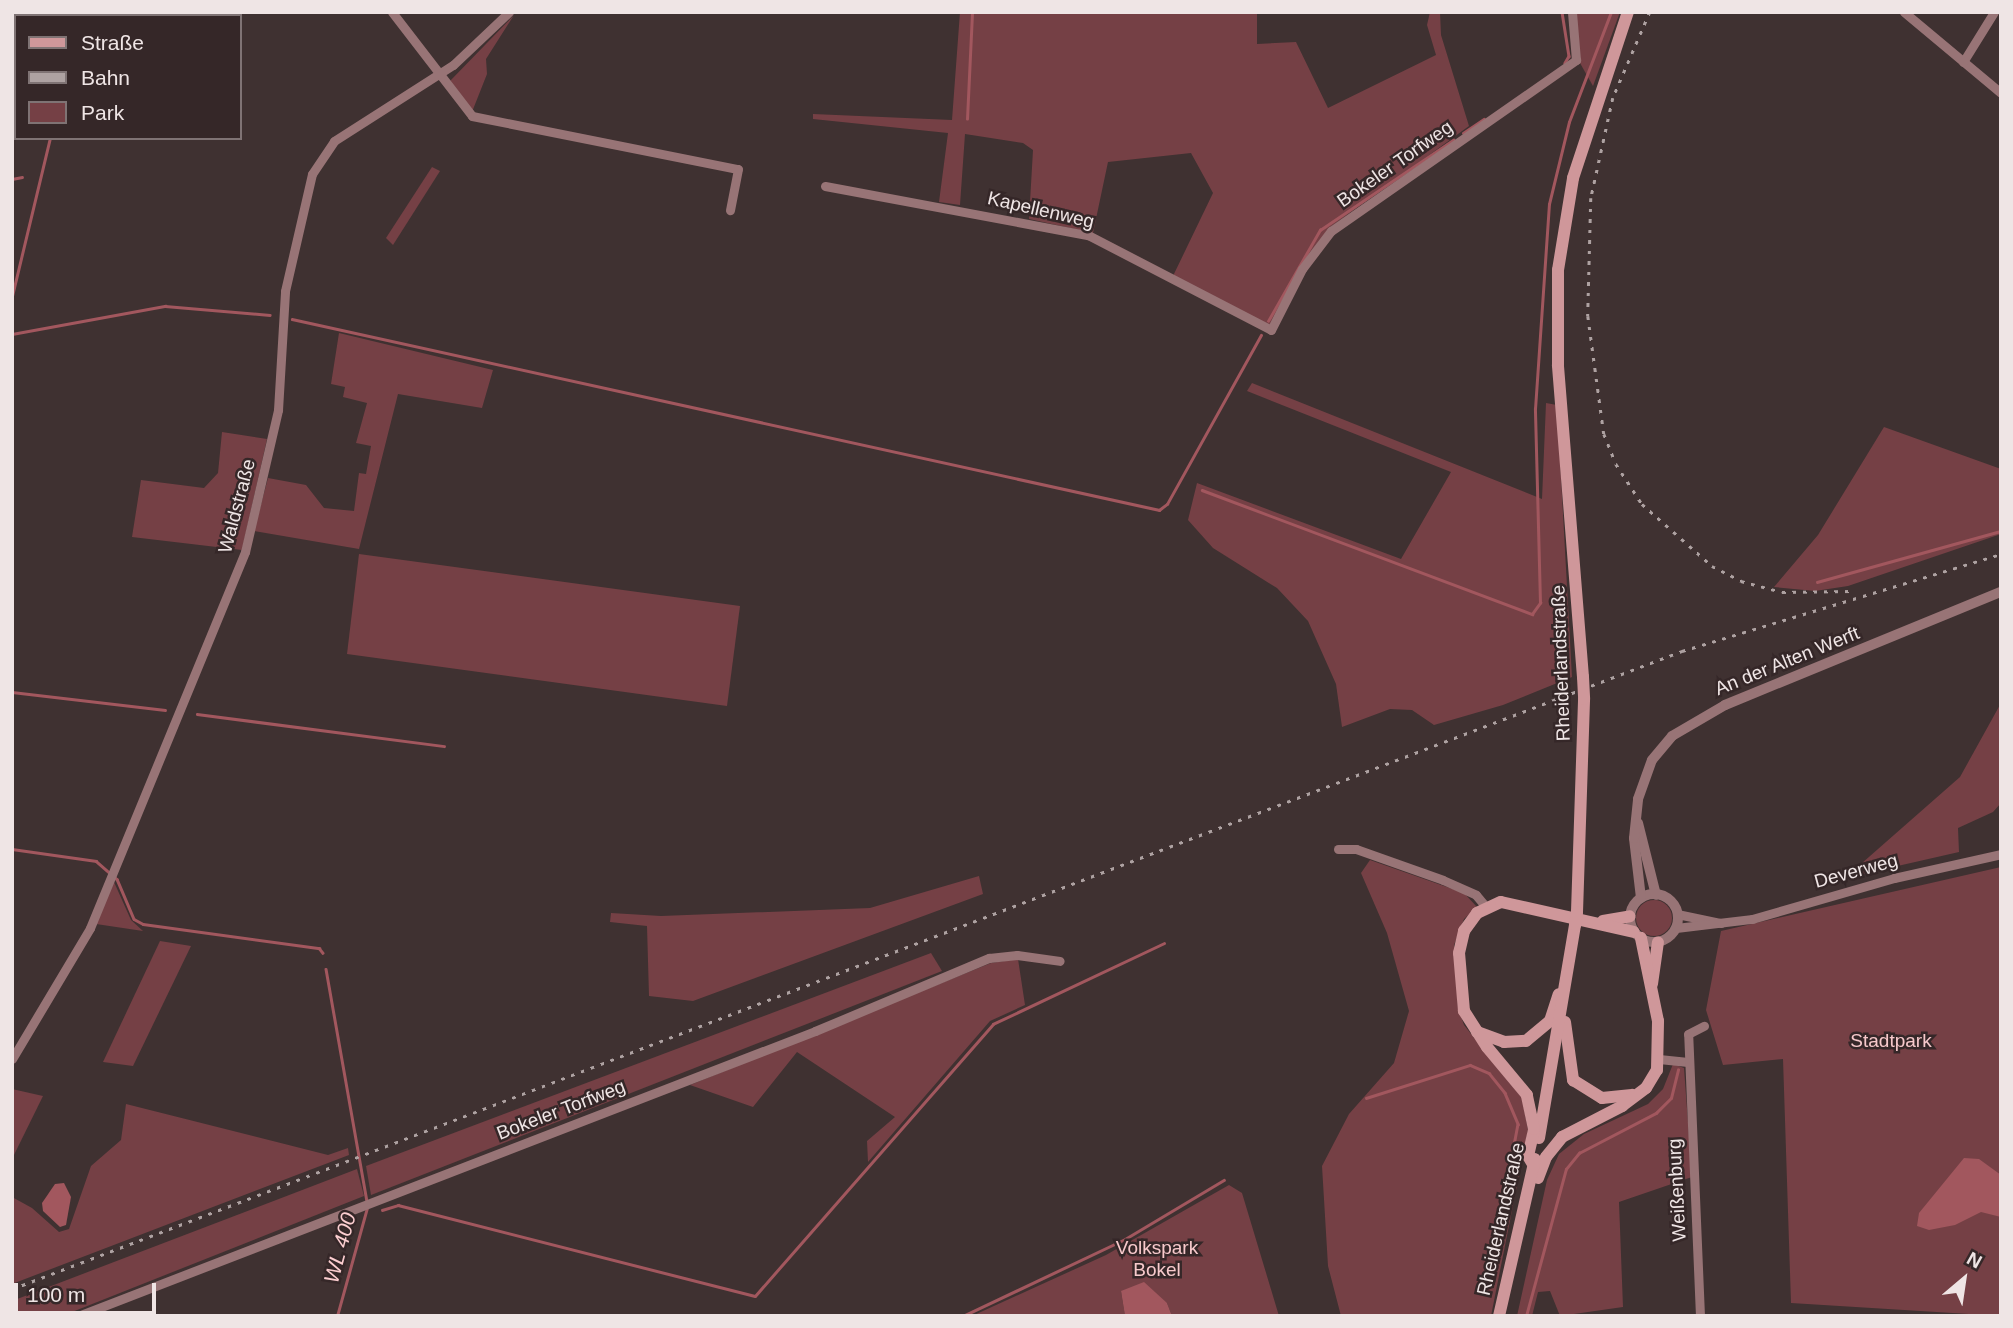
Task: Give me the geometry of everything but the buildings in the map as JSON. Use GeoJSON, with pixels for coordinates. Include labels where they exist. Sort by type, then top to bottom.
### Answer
{"type":"FeatureCollection","features":[{"type":"Feature","properties":{"kind":"main road","name":"Rheiderlandstraße"},"geometry":{"type":"LineString","coordinates":[[1499,1316],[1534,1166],[1563,1017],[1576,918],[1584,699],[1558,365],[1558,270],[1573,178],[1628,12]]}},
{"type":"Feature","properties":{"kind":"main road"},"geometry":{"type":"LineString","coordinates":[[1527,1196],[1562,1137],[1636,1095],[1653,1079],[1659,1059],[1652,985],[1637,935],[1596,922],[1515,903],[1486,907],[1469,921],[1459,953],[1462,1001],[1475,1031],[1527,1094],[1534,1129],[1528,1156],[1534,1166]]}},
{"type":"Feature","properties":{"kind":"main road"},"geometry":{"type":"LineString","coordinates":[[1596,922],[1630,916]]}},
{"type":"Feature","properties":{"kind":"main road"},"geometry":{"type":"LineString","coordinates":[[1652,985],[1658,942]]}},
{"type":"Feature","properties":{"kind":"main road"},"geometry":{"type":"LineString","coordinates":[[1475,1031],[1504,1042],[1534,1037],[1550,1021],[1569,972]]}},
{"type":"Feature","properties":{"kind":"main road"},"geometry":{"type":"LineString","coordinates":[[1563,1017],[1573,1080],[1602,1098],[1636,1095]]}},
{"type":"Feature","properties":{"kind":"street"},"geometry":{"type":"LineString","coordinates":[[392,12],[472,116],[492,123],[738,169],[730,210]]}},
{"type":"Feature","properties":{"kind":"street","name":"Waldstraße"},"geometry":{"type":"LineString","coordinates":[[12,1059],[90,928],[245,552],[278,410],[285,291],[312,174],[334,141],[438,75],[509,12]]}},
{"type":"Feature","properties":{"kind":"street","name":"Bokeler Torfweg"},"geometry":{"type":"LineString","coordinates":[[1271,330],[1302,269],[1331,231],[1576,60],[1572,12]]}},
{"type":"Feature","properties":{"kind":"street"},"geometry":{"type":"LineString","coordinates":[[1904,12],[2001,93]]}},
{"type":"Feature","properties":{"kind":"street"},"geometry":{"type":"LineString","coordinates":[[1963,62],[1994,12]]}},
{"type":"Feature","properties":{"kind":"street","name":"Kapellenweg"},"geometry":{"type":"LineString","coordinates":[[825,186],[1088,235],[1271,330]]}},
{"type":"Feature","properties":{"kind":"street","name":"An der Alten Werft"},"geometry":{"type":"LineString","coordinates":[[1641,898],[1636,813],[1652,760],[1691,721],[2001,592]]}},
{"type":"Feature","properties":{"kind":"street"},"geometry":{"type":"LineString","coordinates":[[1636,813],[1656,895]]}},
{"type":"Feature","properties":{"kind":"street"},"geometry":{"type":"LineString","coordinates":[[1338,849],[1366,852],[1443,880],[1476,895],[1486,907]]}},
{"type":"Feature","properties":{"kind":"street","name":"Deverweg"},"geometry":{"type":"LineString","coordinates":[[1676,928],[1752,919],[1894,878],[2001,854]]}},
{"type":"Feature","properties":{"kind":"street"},"geometry":{"type":"LineString","coordinates":[[1656,895],[1670,901],[1677,914],[1676,928],[1658,942],[1637,935],[1630,916],[1641,898],[1656,895]]}},
{"type":"Feature","properties":{"kind":"street","name":"Deverweg"},"geometry":{"type":"LineString","coordinates":[[1677,914],[1721,923]]}},
{"type":"Feature","properties":{"kind":"street","name":"Bokeler Torfweg"},"geometry":{"type":"LineString","coordinates":[[78,1316],[815,1031],[989,958],[1017,955],[1060,961]]}},
{"type":"Feature","properties":{"kind":"street","name":"Weißenburg"},"geometry":{"type":"LineString","coordinates":[[1700,1316],[1688,1034],[1704,1026]]}},
{"type":"Feature","properties":{"kind":"street"},"geometry":{"type":"LineString","coordinates":[[1659,1059],[1688,1062]]}},
{"type":"Feature","properties":{"kind":"green space"},"geometry":{"type":"Polygon","coordinates":[[[960,12],[1257,12],[1257,44],[1296,42],[1328,108],[1436,55],[1427,25],[1430,12],[1440,12],[1441,35],[1469,126],[1329,228],[1269,326],[1173,276],[1213,193],[1191,153],[1108,162],[1093,233],[1029,219],[1033,150],[1023,143],[965,134],[960,205],[939,202],[948,133],[813,119],[813,114],[952,120],[960,12]]]}},
{"type":"Feature","properties":{"kind":"green space"},"geometry":{"type":"Polygon","coordinates":[[[1573,12],[1620,12],[1593,86],[1580,63],[1573,12]]]}},
{"type":"Feature","properties":{"kind":"green space"},"geometry":{"type":"Polygon","coordinates":[[[514,15],[486,59],[487,74],[472,112],[450,81],[514,15]]]}},
{"type":"Feature","properties":{"kind":"green space"},"geometry":{"type":"Polygon","coordinates":[[[432,167],[440,171],[393,245],[386,238],[432,167]]]}},
{"type":"Feature","properties":{"kind":"green space"},"geometry":{"type":"Polygon","coordinates":[[[339,333],[493,370],[482,408],[398,394],[359,549],[254,531],[268,478],[306,485],[324,508],[354,511],[359,473],[366,474],[371,446],[356,443],[367,403],[343,397],[345,387],[331,384],[339,333]]]}},
{"type":"Feature","properties":{"kind":"green space"},"geometry":{"type":"Polygon","coordinates":[[[1252,383],[1542,499],[1546,403],[1557,405],[1572,677],[1503,705],[1434,725],[1412,710],[1390,709],[1342,727],[1336,684],[1308,621],[1277,588],[1213,548],[1188,520],[1197,483],[1401,559],[1451,472],[1247,391],[1252,383]]]}},
{"type":"Feature","properties":{"kind":"green space"},"geometry":{"type":"Polygon","coordinates":[[[1884,427],[2001,469],[2001,534],[1848,586],[1815,591],[1774,587],[1818,535],[1884,427]]]}},
{"type":"Feature","properties":{"kind":"green space"},"geometry":{"type":"Polygon","coordinates":[[[222,432],[267,439],[242,550],[132,537],[141,480],[204,488],[218,473],[222,432]]]}},
{"type":"Feature","properties":{"kind":"green space"},"geometry":{"type":"Polygon","coordinates":[[[359,554],[740,606],[727,706],[347,654],[359,554]]]}},
{"type":"Feature","properties":{"kind":"green space"},"geometry":{"type":"Polygon","coordinates":[[[2001,703],[2001,803],[1993,812],[1958,828],[1959,852],[1845,878],[1960,777],[2001,703]]]}},
{"type":"Feature","properties":{"kind":"green space"},"geometry":{"type":"Polygon","coordinates":[[[1370,860],[1464,893],[1477,907],[1464,919],[1454,945],[1458,1008],[1464,1025],[1522,1098],[1528,1130],[1491,1316],[1341,1316],[1328,1266],[1322,1166],[1349,1114],[1394,1063],[1409,1011],[1387,933],[1361,873],[1370,860]]]}},
{"type":"Feature","properties":{"kind":"green space","name":"Stadtpark"},"geometry":{"type":"Polygon","coordinates":[[[2001,867],[2001,1316],[1791,1303],[1783,1059],[1723,1065],[1706,1010],[1721,931],[2001,867]]]}},
{"type":"Feature","properties":{"kind":"green space"},"geometry":{"type":"Polygon","coordinates":[[[979,876],[983,894],[693,1001],[649,996],[647,926],[610,922],[611,913],[661,916],[870,908],[979,876]]]}},
{"type":"Feature","properties":{"kind":"green space"},"geometry":{"type":"Polygon","coordinates":[[[114,882],[131,920],[143,931],[96,924],[114,882]]]}},
{"type":"Feature","properties":{"kind":"green space"},"geometry":{"type":"Polygon","coordinates":[[[1654,900],[1666,906],[1672,918],[1666,930],[1654,936],[1642,930],[1636,918],[1642,906],[1654,900]]]}},
{"type":"Feature","properties":{"kind":"green space"},"geometry":{"type":"Polygon","coordinates":[[[160,941],[191,946],[133,1066],[103,1062],[160,941]]]}},
{"type":"Feature","properties":{"kind":"green space"},"geometry":{"type":"Polygon","coordinates":[[[931,953],[942,971],[371,1195],[366,1166],[931,953]]]}},
{"type":"Feature","properties":{"kind":"green space"},"geometry":{"type":"Polygon","coordinates":[[[1018,959],[1025,1005],[990,1021],[868,1162],[867,1141],[895,1117],[797,1052],[753,1107],[690,1085],[991,963],[1018,959]]]}},
{"type":"Feature","properties":{"kind":"green space"},"geometry":{"type":"Polygon","coordinates":[[[1673,1064],[1684,1068],[1692,1177],[1619,1202],[1623,1307],[1560,1316],[1550,1291],[1538,1292],[1532,1316],[1517,1316],[1547,1180],[1559,1154],[1584,1134],[1648,1104],[1663,1089],[1673,1064]]]}},
{"type":"Feature","properties":{"kind":"green space"},"geometry":{"type":"Polygon","coordinates":[[[12,1089],[43,1096],[12,1159],[12,1089]]]}},
{"type":"Feature","properties":{"kind":"green space"},"geometry":{"type":"Polygon","coordinates":[[[126,1104],[328,1155],[348,1148],[349,1155],[12,1284],[12,1197],[32,1208],[59,1232],[69,1229],[91,1166],[121,1140],[126,1104]]]}},
{"type":"Feature","properties":{"kind":"green space"},"geometry":{"type":"Polygon","coordinates":[[[357,1169],[364,1196],[62,1316],[12,1316],[12,1301],[357,1169]]]}},
{"type":"Feature","properties":{"kind":"green space","name":"Volkspark Bokel"},"geometry":{"type":"Polygon","coordinates":[[[1229,1185],[1242,1193],[1279,1316],[1172,1316],[1167,1303],[1121,1291],[1125,1316],[972,1316],[1106,1255],[1229,1185]]]}},
{"type":"Feature","properties":{"kind":"shaded area"},"geometry":{"type":"Polygon","coordinates":[[[1964,1158],[1979,1159],[2001,1175],[2001,1217],[1981,1212],[1955,1225],[1929,1230],[1917,1226],[1919,1213],[1964,1158]]]}},
{"type":"Feature","properties":{"kind":"shaded area"},"geometry":{"type":"Polygon","coordinates":[[[64,1183],[71,1197],[66,1225],[60,1227],[43,1211],[42,1203],[55,1184],[64,1183]]]}},
{"type":"Feature","properties":{"kind":"shaded area"},"geometry":{"type":"Polygon","coordinates":[[[1144,1282],[1167,1303],[1172,1316],[1125,1316],[1121,1291],[1144,1282]]]}},
{"type":"Feature","properties":{"kind":"waterway"},"geometry":{"type":"LineString","coordinates":[[967,119],[972,12]]}},
{"type":"Feature","properties":{"kind":"waterway"},"geometry":{"type":"LineString","coordinates":[[1562,12],[1569,56],[1565,63]]}},
{"type":"Feature","properties":{"kind":"waterway"},"geometry":{"type":"LineString","coordinates":[[1202,490],[1532,614],[1540,603],[1535,409],[1549,204],[1569,122],[1611,12]]}},
{"type":"Feature","properties":{"kind":"waterway"},"geometry":{"type":"LineString","coordinates":[[1463,133],[1484,119]]}},
{"type":"Feature","properties":{"kind":"waterway"},"geometry":{"type":"LineString","coordinates":[[12,296],[50,140]]}},
{"type":"Feature","properties":{"kind":"waterway"},"geometry":{"type":"LineString","coordinates":[[1268,321],[1320,230],[1453,140]]}},
{"type":"Feature","properties":{"kind":"waterway"},"geometry":{"type":"LineString","coordinates":[[12,179],[22,177]]}},
{"type":"Feature","properties":{"kind":"waterway"},"geometry":{"type":"LineString","coordinates":[[12,334],[165,306],[270,315]]}},
{"type":"Feature","properties":{"kind":"waterway"},"geometry":{"type":"LineString","coordinates":[[292,319],[1159,510],[1167,504],[1261,335]]}},
{"type":"Feature","properties":{"kind":"waterway"},"geometry":{"type":"LineString","coordinates":[[1817,582],[2001,531]]}},
{"type":"Feature","properties":{"kind":"waterway"},"geometry":{"type":"LineString","coordinates":[[12,692],[165,710]]}},
{"type":"Feature","properties":{"kind":"waterway"},"geometry":{"type":"LineString","coordinates":[[197,714],[444,746]]}},
{"type":"Feature","properties":{"kind":"waterway"},"geometry":{"type":"LineString","coordinates":[[12,849],[96,861],[117,879],[134,919],[143,924],[319,948],[323,953]]}},
{"type":"Feature","properties":{"kind":"waterway"},"geometry":{"type":"LineString","coordinates":[[382,1210],[398,1205],[755,1296],[993,1024],[1164,943]]}},
{"type":"Feature","properties":{"kind":"waterway"},"geometry":{"type":"LineString","coordinates":[[326,969],[367,1201]]}},
{"type":"Feature","properties":{"kind":"waterway"},"geometry":{"type":"LineString","coordinates":[[1366,1098],[1470,1065],[1489,1073],[1505,1093],[1518,1124],[1502,1209]]}},
{"type":"Feature","properties":{"kind":"waterway"},"geometry":{"type":"LineString","coordinates":[[1526,1316],[1566,1169],[1579,1153],[1656,1113],[1671,1098],[1678,1070]]}},
{"type":"Feature","properties":{"kind":"waterway"},"geometry":{"type":"LineString","coordinates":[[963,1316],[1125,1239],[1224,1180]]}},
{"type":"Feature","properties":{"kind":"waterway","name":"WL 400"},"geometry":{"type":"LineString","coordinates":[[337,1316],[367,1208]]}},
{"type":"Feature","properties":{"kind":"railway"},"geometry":{"type":"LineString","coordinates":[[1650,12],[1613,98],[1591,198],[1588,316],[1604,434],[1616,464],[1642,504],[1712,566],[1741,581],[1782,592],[1852,591]]}},
{"type":"Feature","properties":{"kind":"railway"},"geometry":{"type":"LineString","coordinates":[[12,1289],[1682,651],[2001,554]]}}]}
